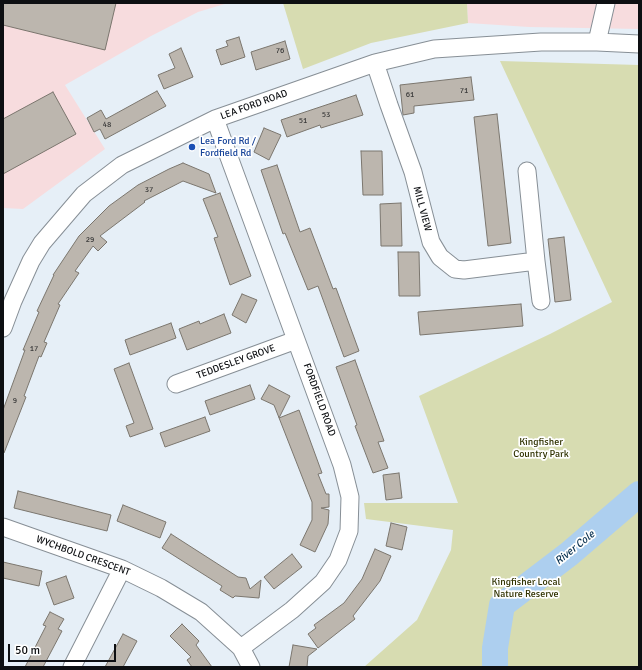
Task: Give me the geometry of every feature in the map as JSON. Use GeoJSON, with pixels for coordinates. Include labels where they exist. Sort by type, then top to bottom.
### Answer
{"type":"FeatureCollection","features":[{"type":"Feature","properties":{"kind":"street"},"geometry":{"type":"LineString","coordinates":[[597,42],[606,3]]}},
{"type":"Feature","properties":{"kind":"street","name":"LEA FORD ROAD"},"geometry":{"type":"LineString","coordinates":[[3,328],[31,261],[42,242],[84,194],[122,165],[214,119],[375,63],[434,49],[541,42],[639,44]]}},
{"type":"Feature","properties":{"kind":"street","name":"MILL VIEW"},"geometry":{"type":"LineString","coordinates":[[375,63],[413,172],[431,242],[440,257],[454,270],[536,261]]}},
{"type":"Feature","properties":{"kind":"street","name":"FORDFIELD ROAD"},"geometry":{"type":"LineString","coordinates":[[214,119],[342,465],[350,498],[349,531],[338,560],[323,582],[292,610],[241,648]]}},
{"type":"Feature","properties":{"kind":"street"},"geometry":{"type":"LineString","coordinates":[[527,171],[541,301]]}},
{"type":"Feature","properties":{"kind":"street","name":"TEDDESLEY GROVE"},"geometry":{"type":"LineString","coordinates":[[176,384],[296,340]]}},
{"type":"Feature","properties":{"kind":"street","name":"WYCHBOLD CRESCENT"},"geometry":{"type":"LineString","coordinates":[[3,527],[122,569],[161,588],[201,612],[241,648],[250,667]]}},
{"type":"Feature","properties":{"kind":"street"},"geometry":{"type":"LineString","coordinates":[[72,667],[122,569]]}},
{"type":"Feature","properties":{"kind":"shaded area"},"geometry":{"type":"Polygon","coordinates":[[[3,3],[228,3],[198,12],[151,36],[65,85],[105,149],[23,209],[3,208],[3,3]]]}},
{"type":"Feature","properties":{"kind":"shaded area"},"geometry":{"type":"Polygon","coordinates":[[[467,3],[639,3],[639,29],[529,27],[468,23],[467,3]]]}},
{"type":"Feature","properties":{"kind":"green space"},"geometry":{"type":"Polygon","coordinates":[[[283,3],[467,3],[468,23],[371,43],[303,69],[283,3]]]}},
{"type":"Feature","properties":{"kind":"green space","name":"Kingfisher Country Park"},"geometry":{"type":"Polygon","coordinates":[[[500,61],[639,65],[639,667],[364,667],[417,620],[451,550],[453,530],[366,519],[364,503],[458,503],[419,396],[550,334],[612,302],[500,61]]]}},
{"type":"Feature","properties":{"kind":"building"},"geometry":{"type":"Polygon","coordinates":[[[3,3],[116,3],[105,50],[3,25],[3,3]]]}},
{"type":"Feature","properties":{"kind":"building"},"geometry":{"type":"Polygon","coordinates":[[[239,37],[245,57],[221,65],[216,50],[228,46],[226,41],[239,37]]]}},
{"type":"Feature","properties":{"kind":"building"},"geometry":{"type":"Polygon","coordinates":[[[285,41],[290,59],[256,70],[251,52],[285,41]]]}},
{"type":"Feature","properties":{"kind":"building"},"geometry":{"type":"Polygon","coordinates":[[[181,48],[193,77],[164,89],[158,75],[175,68],[169,54],[181,48]]]}},
{"type":"Feature","properties":{"kind":"building"},"geometry":{"type":"Polygon","coordinates":[[[471,77],[474,100],[414,106],[414,113],[403,115],[400,85],[471,77]]]}},
{"type":"Feature","properties":{"kind":"building"},"geometry":{"type":"Polygon","coordinates":[[[157,91],[166,106],[105,139],[100,129],[94,132],[87,118],[101,110],[106,119],[157,91]]]}},
{"type":"Feature","properties":{"kind":"building"},"geometry":{"type":"Polygon","coordinates":[[[53,92],[76,134],[3,174],[3,119],[53,92]]]}},
{"type":"Feature","properties":{"kind":"building"},"geometry":{"type":"Polygon","coordinates":[[[356,95],[363,115],[321,128],[320,125],[287,137],[281,120],[356,95]]]}},
{"type":"Feature","properties":{"kind":"building"},"geometry":{"type":"Polygon","coordinates":[[[497,114],[511,243],[488,246],[474,117],[497,114]]]}},
{"type":"Feature","properties":{"kind":"building"},"geometry":{"type":"Polygon","coordinates":[[[264,128],[281,135],[269,160],[254,152],[264,128]]]}},
{"type":"Feature","properties":{"kind":"building"},"geometry":{"type":"Polygon","coordinates":[[[361,151],[382,151],[383,195],[363,195],[361,151]]]}},
{"type":"Feature","properties":{"kind":"building"},"geometry":{"type":"Polygon","coordinates":[[[183,163],[209,174],[216,193],[183,181],[144,201],[145,202],[100,236],[107,242],[98,251],[93,246],[75,271],[79,273],[58,304],[60,305],[44,342],[47,343],[41,357],[39,356],[24,396],[26,397],[3,453],[3,410],[25,350],[23,350],[39,312],[37,311],[53,275],[79,236],[109,206],[138,185],[183,163]]]}},
{"type":"Feature","properties":{"kind":"building"},"geometry":{"type":"Polygon","coordinates":[[[277,165],[300,232],[310,228],[333,289],[336,288],[359,351],[344,357],[318,286],[308,290],[285,233],[283,234],[261,170],[277,165]]]}},
{"type":"Feature","properties":{"kind":"building"},"geometry":{"type":"Polygon","coordinates":[[[220,193],[251,276],[230,285],[214,238],[218,237],[203,199],[220,193]]]}},
{"type":"Feature","properties":{"kind":"building"},"geometry":{"type":"Polygon","coordinates":[[[401,203],[402,246],[381,246],[380,204],[401,203]]]}},
{"type":"Feature","properties":{"kind":"building"},"geometry":{"type":"Polygon","coordinates":[[[564,237],[571,300],[555,302],[548,239],[564,237]]]}},
{"type":"Feature","properties":{"kind":"building"},"geometry":{"type":"Polygon","coordinates":[[[398,252],[419,252],[420,296],[399,296],[398,252]]]}},
{"type":"Feature","properties":{"kind":"building"},"geometry":{"type":"Polygon","coordinates":[[[242,294],[257,300],[246,323],[232,315],[242,294]]]}},
{"type":"Feature","properties":{"kind":"building"},"geometry":{"type":"Polygon","coordinates":[[[521,304],[523,326],[420,335],[418,312],[521,304]]]}},
{"type":"Feature","properties":{"kind":"building"},"geometry":{"type":"Polygon","coordinates":[[[224,314],[231,333],[187,350],[179,329],[199,321],[200,324],[224,314]]]}},
{"type":"Feature","properties":{"kind":"building"},"geometry":{"type":"Polygon","coordinates":[[[171,323],[176,338],[130,355],[125,340],[171,323]]]}},
{"type":"Feature","properties":{"kind":"building"},"geometry":{"type":"Polygon","coordinates":[[[355,360],[384,441],[378,442],[388,468],[373,473],[355,426],[357,425],[336,367],[355,360]]]}},
{"type":"Feature","properties":{"kind":"building"},"geometry":{"type":"Polygon","coordinates":[[[129,363],[153,429],[130,437],[126,426],[134,423],[114,369],[129,363]]]}},
{"type":"Feature","properties":{"kind":"building"},"geometry":{"type":"Polygon","coordinates":[[[250,385],[255,399],[210,415],[205,401],[250,385]]]}},
{"type":"Feature","properties":{"kind":"building"},"geometry":{"type":"Polygon","coordinates":[[[269,385],[290,396],[279,418],[274,405],[261,399],[269,385]]]}},
{"type":"Feature","properties":{"kind":"building"},"geometry":{"type":"Polygon","coordinates":[[[299,410],[322,473],[318,474],[326,494],[329,494],[329,507],[321,508],[329,510],[328,524],[315,552],[300,545],[312,520],[312,502],[279,418],[299,410]]]}},
{"type":"Feature","properties":{"kind":"building"},"geometry":{"type":"Polygon","coordinates":[[[205,417],[210,431],[165,447],[160,433],[205,417]]]}},
{"type":"Feature","properties":{"kind":"building"},"geometry":{"type":"Polygon","coordinates":[[[399,473],[402,498],[386,500],[383,475],[399,473]]]}},
{"type":"Feature","properties":{"kind":"building"},"geometry":{"type":"Polygon","coordinates":[[[18,491],[111,515],[107,531],[14,508],[18,491]]]}},
{"type":"Feature","properties":{"kind":"building"},"geometry":{"type":"Polygon","coordinates":[[[123,505],[166,522],[160,538],[117,521],[123,505]]]}},
{"type":"Feature","properties":{"kind":"building"},"geometry":{"type":"Polygon","coordinates":[[[391,523],[407,527],[402,550],[386,546],[391,523]]]}},
{"type":"Feature","properties":{"kind":"building"},"geometry":{"type":"Polygon","coordinates":[[[171,534],[238,577],[246,578],[250,589],[261,580],[259,598],[235,596],[233,598],[220,590],[222,586],[162,548],[171,534]]]}},
{"type":"Feature","properties":{"kind":"building"},"geometry":{"type":"Polygon","coordinates":[[[375,549],[391,556],[380,581],[353,616],[355,619],[318,648],[308,634],[316,628],[314,625],[344,603],[362,579],[375,549]]]}},
{"type":"Feature","properties":{"kind":"building"},"geometry":{"type":"Polygon","coordinates":[[[292,554],[302,567],[274,589],[264,577],[292,554]]]}},
{"type":"Feature","properties":{"kind":"building"},"geometry":{"type":"Polygon","coordinates":[[[3,562],[42,571],[39,586],[3,578],[3,562]]]}},
{"type":"Feature","properties":{"kind":"building"},"geometry":{"type":"Polygon","coordinates":[[[66,576],[74,598],[54,605],[46,583],[66,576]]]}},
{"type":"Feature","properties":{"kind":"building"},"geometry":{"type":"Polygon","coordinates":[[[50,612],[64,619],[58,629],[62,631],[43,667],[25,667],[46,626],[43,625],[50,612]]]}},
{"type":"Feature","properties":{"kind":"building"},"geometry":{"type":"Polygon","coordinates":[[[182,624],[199,641],[196,645],[212,667],[192,667],[187,660],[191,657],[170,636],[182,624]]]}},
{"type":"Feature","properties":{"kind":"building"},"geometry":{"type":"Polygon","coordinates":[[[123,634],[137,641],[123,667],[105,667],[123,634]]]}},
{"type":"Feature","properties":{"kind":"building"},"geometry":{"type":"Polygon","coordinates":[[[293,645],[317,649],[308,656],[307,667],[289,667],[293,645]]]}},
{"type":"Feature","properties":{"kind":"waterway","name":"River Cole"},"geometry":{"type":"LineString","coordinates":[[495,667],[495,648],[502,605],[569,554],[639,494]]}},
{"type":"Feature","properties":{"kind":"place","name":"Lea Ford Rd / Fordfield Rd"},"geometry":{"type":"Point","coordinates":[192,147]}},
{"type":"Feature","properties":{"kind":"park label","name":"Kingfisher Local Nature Reserve"},"geometry":{"type":"Point","coordinates":[526,588]}}]}
